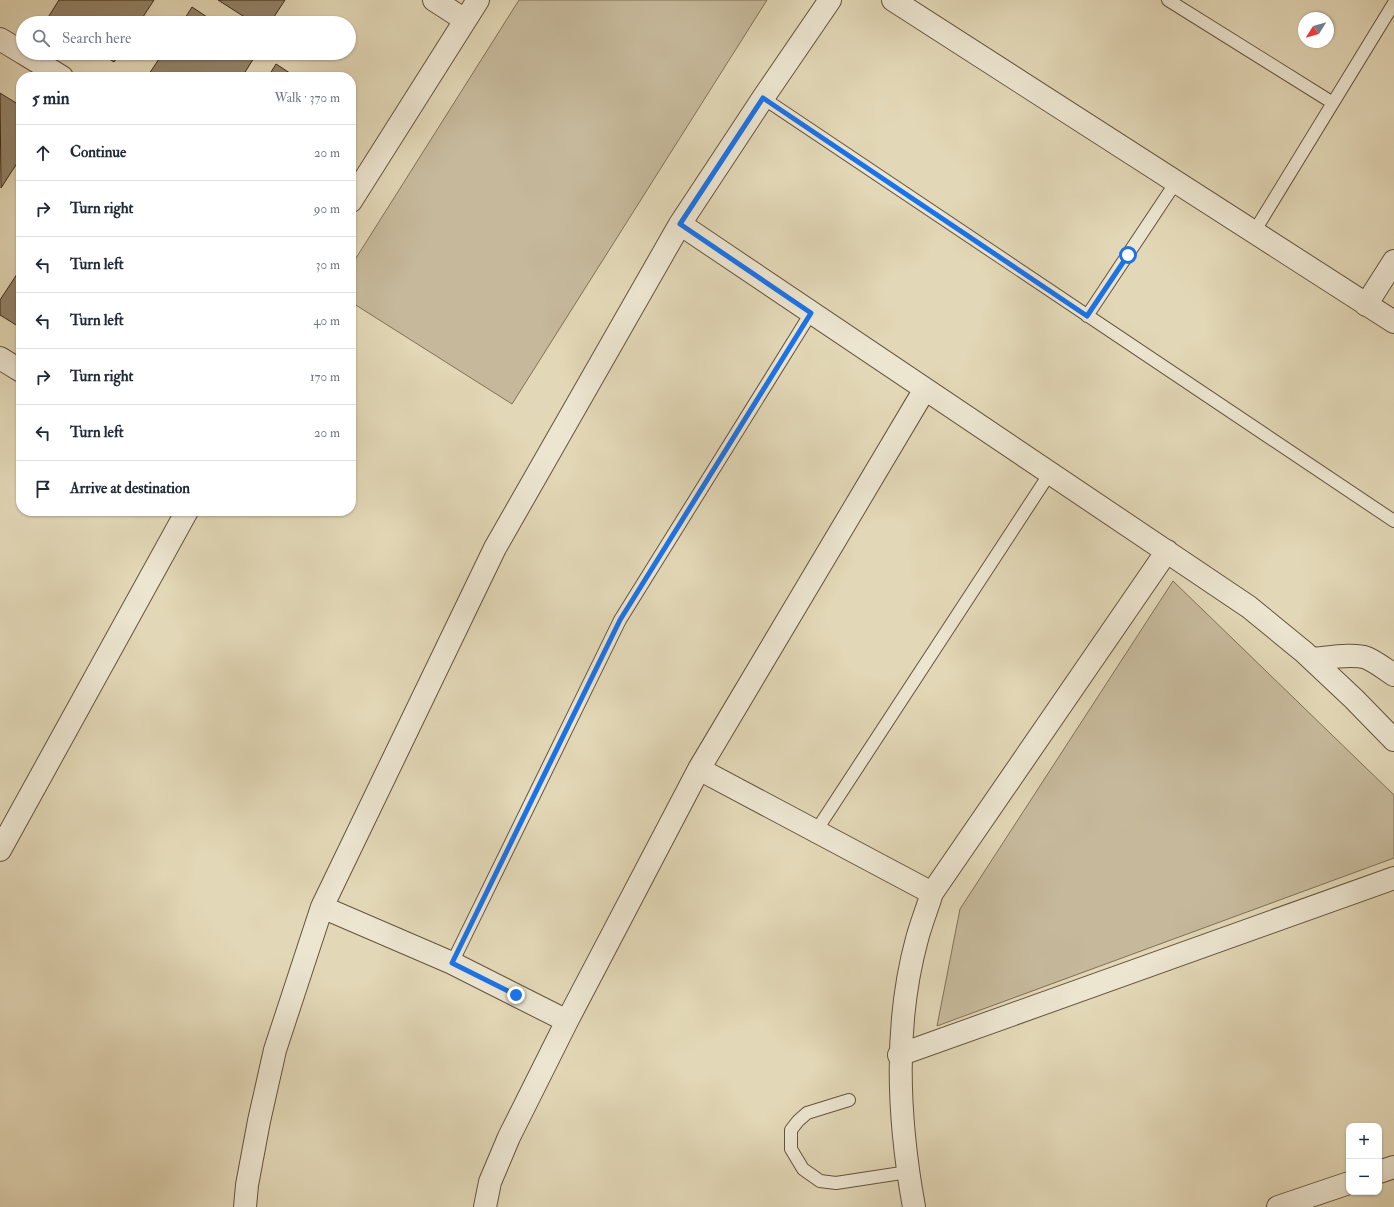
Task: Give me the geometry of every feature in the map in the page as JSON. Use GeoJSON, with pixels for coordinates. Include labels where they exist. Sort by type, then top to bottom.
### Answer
{"type":"FeatureCollection","features":[{"type":"Feature","properties":{"kind":"street"},"geometry":{"type":"LineString","coordinates":[[434,0],[465,20]]}},
{"type":"Feature","properties":{"kind":"street"},"geometry":{"type":"LineString","coordinates":[[356,193],[478,0]]}},
{"type":"Feature","properties":{"kind":"street"},"geometry":{"type":"LineString","coordinates":[[245,1207],[247,1185],[274,1050],[322,907],[495,548],[680,224],[830,0]]}},
{"type":"Feature","properties":{"kind":"street"},"geometry":{"type":"LineString","coordinates":[[893,0],[1394,322]]}},
{"type":"Feature","properties":{"kind":"street"},"geometry":{"type":"LineString","coordinates":[[0,39],[16,49]]}},
{"type":"Feature","properties":{"kind":"street"},"geometry":{"type":"LineString","coordinates":[[34,60],[54,72]]}},
{"type":"Feature","properties":{"kind":"street"},"geometry":{"type":"LineString","coordinates":[[680,224],[1249,607],[1312,659],[1394,740]]}},
{"type":"Feature","properties":{"kind":"street"},"geometry":{"type":"LineString","coordinates":[[1366,305],[1394,261]]}},
{"type":"Feature","properties":{"kind":"street"},"geometry":{"type":"LineString","coordinates":[[0,358],[16,368]]}},
{"type":"Feature","properties":{"kind":"street"},"geometry":{"type":"LineString","coordinates":[[485,1207],[490,1182],[509,1137],[567,1021],[699,769],[925,389]]}},
{"type":"Feature","properties":{"kind":"street"},"geometry":{"type":"LineString","coordinates":[[0,850],[184,516]]}},
{"type":"Feature","properties":{"kind":"street"},"geometry":{"type":"LineString","coordinates":[[914,1207],[908,1172],[902,1112],[899,1055],[906,989],[917,939],[932,894],[1167,551]]}},
{"type":"Feature","properties":{"kind":"street"},"geometry":{"type":"LineString","coordinates":[[1312,659],[1350,656],[1365,658],[1379,664],[1394,675]]}},
{"type":"Feature","properties":{"kind":"street"},"geometry":{"type":"LineString","coordinates":[[699,769],[932,894]]}},
{"type":"Feature","properties":{"kind":"street"},"geometry":{"type":"LineString","coordinates":[[899,1055],[1394,878]]}},
{"type":"Feature","properties":{"kind":"street"},"geometry":{"type":"LineString","coordinates":[[322,907],[452,963],[567,1021]]}},
{"type":"Feature","properties":{"kind":"street"},"geometry":{"type":"LineString","coordinates":[[1382,1171],[1394,1167]]}},
{"type":"Feature","properties":{"kind":"street"},"geometry":{"type":"LineString","coordinates":[[1288,1206],[1346,1184]]}},
{"type":"Feature","properties":{"kind":"lane"},"geometry":{"type":"LineString","coordinates":[[1168,0],[1333,103]]}},
{"type":"Feature","properties":{"kind":"lane"},"geometry":{"type":"LineString","coordinates":[[1254,232],[1394,3]]}},
{"type":"Feature","properties":{"kind":"lane"},"geometry":{"type":"LineString","coordinates":[[763,98],[1394,521]]}},
{"type":"Feature","properties":{"kind":"lane"},"geometry":{"type":"LineString","coordinates":[[1087,316],[1176,182]]}},
{"type":"Feature","properties":{"kind":"lane"},"geometry":{"type":"LineString","coordinates":[[452,963],[620,620],[811,313]]}},
{"type":"Feature","properties":{"kind":"lane"},"geometry":{"type":"LineString","coordinates":[[816,831],[1050,473]]}},
{"type":"Feature","properties":{"kind":"lane"},"geometry":{"type":"LineString","coordinates":[[849,1100],[807,1113],[791,1130],[791,1149],[803,1169],[820,1181],[836,1183],[908,1172]]}},
{"type":"Feature","properties":{"kind":"shaded area"},"geometry":{"type":"Polygon","coordinates":[[[519,0],[767,0],[512,404],[356,305],[356,258],[519,0]]]}},
{"type":"Feature","properties":{"kind":"shaded area"},"geometry":{"type":"Polygon","coordinates":[[[1173,581],[1394,795],[1394,858],[937,1026],[960,909],[1173,581]]]}},
{"type":"Feature","properties":{"kind":"building"},"geometry":{"type":"Polygon","coordinates":[[[59,0],[154,0],[144,16],[49,16],[59,0]]]}},
{"type":"Feature","properties":{"kind":"building"},"geometry":{"type":"Polygon","coordinates":[[[218,0],[285,0],[275,16],[243,16],[218,0]]]}},
{"type":"Feature","properties":{"kind":"building"},"geometry":{"type":"Polygon","coordinates":[[[192,7],[206,16],[186,16],[192,7]]]}},
{"type":"Feature","properties":{"kind":"building"},"geometry":{"type":"Polygon","coordinates":[[[158,60],[253,60],[245,72],[150,72],[158,60]]]}},
{"type":"Feature","properties":{"kind":"building"},"geometry":{"type":"Polygon","coordinates":[[[276,64],[288,72],[271,72],[276,64]]]}},
{"type":"Feature","properties":{"kind":"building"},"geometry":{"type":"Polygon","coordinates":[[[0,93],[16,103],[16,165],[1,188],[0,93]]]}},
{"type":"Feature","properties":{"kind":"building"},"geometry":{"type":"Polygon","coordinates":[[[16,276],[16,325],[0,315],[0,300],[16,276]]]}},
{"type":"Feature","properties":{"kind":"route"},"geometry":{"type":"LineString","coordinates":[[516,995],[452,963],[620,620],[811,313],[680,224],[763,98],[1087,316],[1128,255]]}}]}
